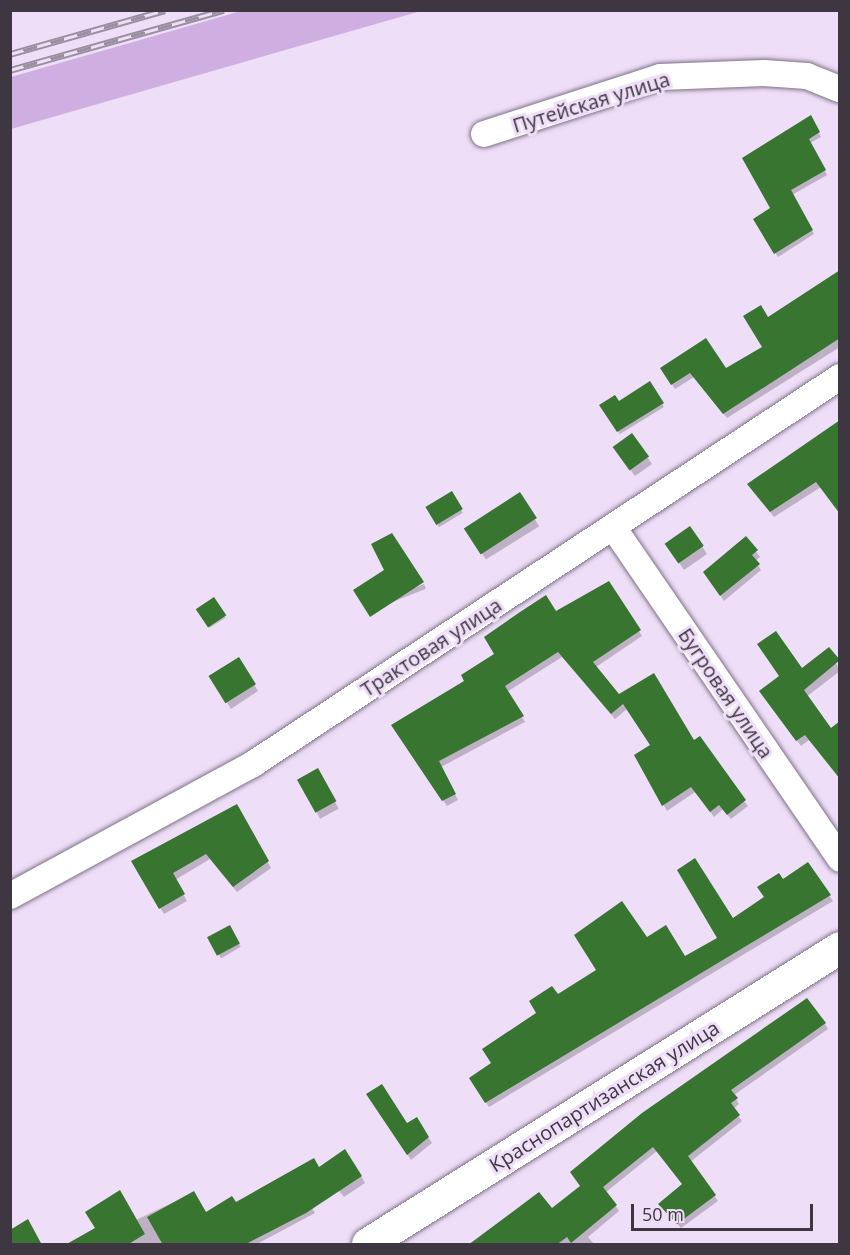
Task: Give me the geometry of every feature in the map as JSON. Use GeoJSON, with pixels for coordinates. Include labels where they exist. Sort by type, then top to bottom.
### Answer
{"type":"FeatureCollection","features":[{"type":"Feature","properties":{"kind":"street","name":"Путейская улица"},"geometry":{"type":"LineString","coordinates":[[484,134],[660,77],[764,73],[807,76],[840,89]]}},
{"type":"Feature","properties":{"kind":"street","name":"Трактовая улица"},"geometry":{"type":"LineString","coordinates":[[10,896],[253,764],[840,377]]}},
{"type":"Feature","properties":{"kind":"street","name":"Бугровая улица"},"geometry":{"type":"LineString","coordinates":[[614,527],[840,859]]}},
{"type":"Feature","properties":{"kind":"street","name":"Краснопартизанская улица"},"geometry":{"type":"LineString","coordinates":[[368,1245],[840,948]]}},
{"type":"Feature","properties":{"kind":"shaded area"},"geometry":{"type":"Polygon","coordinates":[[[241,11],[421,11],[11,129],[11,77],[241,11]]]}},
{"type":"Feature","properties":{"kind":"building"},"geometry":{"type":"Polygon","coordinates":[[[811,115],[820,132],[809,139],[826,170],[791,190],[813,230],[774,254],[753,219],[770,208],[742,158],[811,115]]]}},
{"type":"Feature","properties":{"kind":"building"},"geometry":{"type":"Polygon","coordinates":[[[840,270],[840,338],[723,414],[690,373],[671,385],[660,368],[706,338],[726,368],[762,347],[743,316],[761,305],[768,317],[840,270]]]}},
{"type":"Feature","properties":{"kind":"building"},"geometry":{"type":"Polygon","coordinates":[[[650,381],[664,403],[617,432],[599,405],[615,395],[619,401],[650,381]]]}},
{"type":"Feature","properties":{"kind":"building"},"geometry":{"type":"Polygon","coordinates":[[[840,420],[840,514],[816,482],[770,512],[747,484],[840,420]]]}},
{"type":"Feature","properties":{"kind":"building"},"geometry":{"type":"Polygon","coordinates":[[[632,433],[649,456],[630,471],[613,447],[632,433]]]}},
{"type":"Feature","properties":{"kind":"building"},"geometry":{"type":"Polygon","coordinates":[[[452,491],[463,509],[436,525],[425,507],[452,491]]]}},
{"type":"Feature","properties":{"kind":"building"},"geometry":{"type":"Polygon","coordinates":[[[520,492],[537,518],[481,554],[464,528],[520,492]]]}},
{"type":"Feature","properties":{"kind":"building"},"geometry":{"type":"Polygon","coordinates":[[[690,526],[704,546],[678,563],[665,544],[690,526]]]}},
{"type":"Feature","properties":{"kind":"building"},"geometry":{"type":"Polygon","coordinates":[[[392,533],[424,582],[370,617],[353,590],[384,570],[371,544],[392,533]]]}},
{"type":"Feature","properties":{"kind":"building"},"geometry":{"type":"Polygon","coordinates":[[[746,536],[758,550],[752,555],[760,564],[720,596],[703,572],[746,536]]]}},
{"type":"Feature","properties":{"kind":"building"},"geometry":{"type":"Polygon","coordinates":[[[609,581],[641,630],[593,662],[619,694],[654,673],[694,740],[700,736],[746,800],[727,815],[719,805],[710,812],[691,787],[662,806],[634,755],[650,745],[623,704],[611,714],[558,652],[505,686],[524,716],[439,761],[456,794],[442,801],[391,725],[464,681],[461,675],[494,654],[484,637],[520,612],[546,595],[556,611],[609,581]]]}},
{"type":"Feature","properties":{"kind":"building"},"geometry":{"type":"Polygon","coordinates":[[[214,597],[226,615],[208,628],[196,609],[214,597]]]}},
{"type":"Feature","properties":{"kind":"building"},"geometry":{"type":"Polygon","coordinates":[[[776,631],[802,668],[829,647],[840,660],[804,690],[831,728],[840,721],[840,779],[805,735],[796,741],[759,691],[779,676],[757,644],[776,631]]]}},
{"type":"Feature","properties":{"kind":"building"},"geometry":{"type":"Polygon","coordinates":[[[239,657],[256,684],[225,703],[208,676],[239,657]]]}},
{"type":"Feature","properties":{"kind":"building"},"geometry":{"type":"Polygon","coordinates":[[[318,768],[336,801],[315,813],[297,780],[318,768]]]}},
{"type":"Feature","properties":{"kind":"building"},"geometry":{"type":"Polygon","coordinates":[[[237,804],[269,861],[233,887],[206,854],[173,873],[185,894],[159,909],[131,861],[237,804]]]}},
{"type":"Feature","properties":{"kind":"building"},"geometry":{"type":"Polygon","coordinates":[[[695,858],[733,918],[764,897],[757,887],[779,873],[783,879],[808,862],[831,895],[485,1103],[469,1078],[491,1063],[482,1049],[536,1013],[529,1001],[552,986],[558,994],[596,970],[574,935],[622,901],[647,937],[666,925],[685,956],[717,938],[677,870],[695,858]]]}},
{"type":"Feature","properties":{"kind":"building"},"geometry":{"type":"Polygon","coordinates":[[[230,925],[240,944],[217,956],[207,937],[230,925]]]}},
{"type":"Feature","properties":{"kind":"building"},"geometry":{"type":"Polygon","coordinates":[[[807,998],[826,1023],[731,1090],[738,1098],[731,1103],[740,1115],[688,1156],[716,1195],[677,1224],[658,1204],[682,1184],[653,1147],[603,1187],[617,1205],[571,1243],[567,1237],[556,1245],[468,1245],[539,1192],[552,1208],[580,1186],[570,1172],[642,1113],[807,998]]]}},
{"type":"Feature","properties":{"kind":"building"},"geometry":{"type":"Polygon","coordinates":[[[382,1084],[407,1123],[417,1117],[429,1137],[407,1155],[366,1094],[382,1084]]]}},
{"type":"Feature","properties":{"kind":"building"},"geometry":{"type":"Polygon","coordinates":[[[345,1149],[362,1176],[306,1213],[244,1245],[163,1245],[147,1217],[194,1191],[206,1212],[232,1196],[236,1202],[314,1158],[319,1167],[345,1149]]]}},
{"type":"Feature","properties":{"kind":"building"},"geometry":{"type":"Polygon","coordinates":[[[120,1190],[145,1234],[127,1245],[65,1245],[95,1228],[85,1212],[120,1190]]]}},
{"type":"Feature","properties":{"kind":"building"},"geometry":{"type":"Polygon","coordinates":[[[28,1219],[42,1245],[10,1245],[10,1230],[28,1219]]]}},
{"type":"Feature","properties":{"kind":"railway"},"geometry":{"type":"LineString","coordinates":[[10,54],[165,10]]}},
{"type":"Feature","properties":{"kind":"railway"},"geometry":{"type":"LineString","coordinates":[[10,70],[224,10]]}}]}
